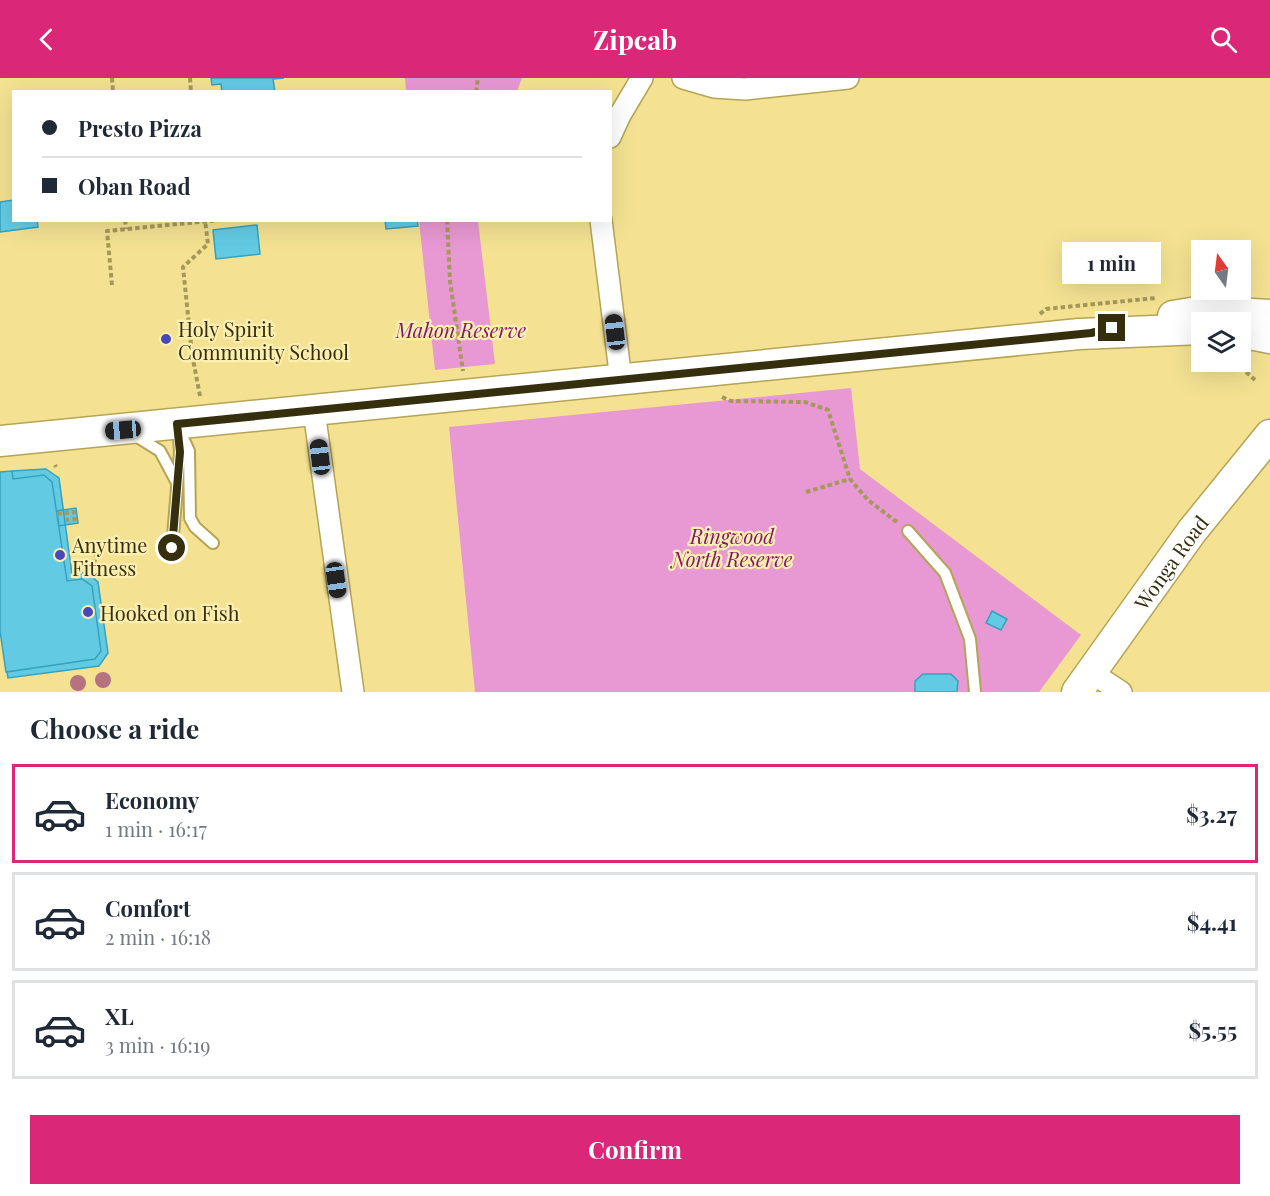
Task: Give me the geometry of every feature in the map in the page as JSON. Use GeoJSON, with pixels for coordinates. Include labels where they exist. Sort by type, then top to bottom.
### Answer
{"type":"FeatureCollection","features":[{"type":"Feature","properties":{"kind":"main road"},"geometry":{"type":"LineString","coordinates":[[1091,333],[1203,311],[1270,315]]}},
{"type":"Feature","properties":{"kind":"main road"},"geometry":{"type":"LineString","coordinates":[[0,441],[1091,333],[1191,329]]}},
{"type":"Feature","properties":{"kind":"main road"},"geometry":{"type":"LineString","coordinates":[[1251,334],[1270,338]]}},
{"type":"Feature","properties":{"kind":"main road","name":"Wonga Road"},"geometry":{"type":"LineString","coordinates":[[1085,682],[1192,531],[1268,439]]}},
{"type":"Feature","properties":{"kind":"street"},"geometry":{"type":"LineString","coordinates":[[612,132],[620,114],[642,78]]}},
{"type":"Feature","properties":{"kind":"street"},"geometry":{"type":"LineString","coordinates":[[683,78],[714,87],[745,89],[848,78]]}},
{"type":"Feature","properties":{"kind":"street"},"geometry":{"type":"LineString","coordinates":[[601,222],[621,380]]}},
{"type":"Feature","properties":{"kind":"street"},"geometry":{"type":"LineString","coordinates":[[314,411],[353,692]]}},
{"type":"Feature","properties":{"kind":"street"},"geometry":{"type":"LineString","coordinates":[[1085,682],[1122,692]]}},
{"type":"Feature","properties":{"kind":"lane"},"geometry":{"type":"LineString","coordinates":[[172,548],[180,452],[177,424]]}},
{"type":"Feature","properties":{"kind":"lane"},"geometry":{"type":"LineString","coordinates":[[177,424],[189,451],[189,519],[213,543]]}},
{"type":"Feature","properties":{"kind":"lane"},"geometry":{"type":"LineString","coordinates":[[123,430],[149,442],[160,451],[176,481]]}},
{"type":"Feature","properties":{"kind":"lane"},"geometry":{"type":"LineString","coordinates":[[908,531],[945,573],[970,639],[975,692]]}},
{"type":"Feature","properties":{"kind":"path"},"geometry":{"type":"LineString","coordinates":[[125,222],[126,229]]}},
{"type":"Feature","properties":{"kind":"path"},"geometry":{"type":"LineString","coordinates":[[112,285],[107,231],[195,222]]}},
{"type":"Feature","properties":{"kind":"path"},"geometry":{"type":"LineString","coordinates":[[200,396],[192,354],[183,267],[208,244],[205,222]]}},
{"type":"Feature","properties":{"kind":"path"},"geometry":{"type":"LineString","coordinates":[[447,222],[450,281],[466,396]]}},
{"type":"Feature","properties":{"kind":"path"},"geometry":{"type":"LineString","coordinates":[[1246,372],[1255,380]]}},
{"type":"Feature","properties":{"kind":"path"},"geometry":{"type":"LineString","coordinates":[[722,397],[730,401],[805,402],[828,410],[850,479],[868,500],[908,531]]}},
{"type":"Feature","properties":{"kind":"path"},"geometry":{"type":"LineString","coordinates":[[806,492],[850,479]]}},
{"type":"Feature","properties":{"kind":"path"},"geometry":{"type":"LineString","coordinates":[[57,514],[74,512],[75,519],[66,520]]}},
{"type":"Feature","properties":{"kind":"path"},"geometry":{"type":"LineString","coordinates":[[93,564],[96,554]]}},
{"type":"Feature","properties":{"kind":"green space"},"geometry":{"type":"Polygon","coordinates":[[[405,78],[522,78],[517,90],[406,90],[405,78]]]}},
{"type":"Feature","properties":{"kind":"green space","name":"Mahon Reserve"},"geometry":{"type":"Polygon","coordinates":[[[419,222],[478,222],[495,364],[435,370],[419,222]]]}},
{"type":"Feature","properties":{"kind":"green space","name":"Ringwood North Reserve"},"geometry":{"type":"Polygon","coordinates":[[[851,388],[860,469],[1081,635],[1039,692],[475,692],[449,427],[851,388]]]}},
{"type":"Feature","properties":{"kind":"building"},"geometry":{"type":"Polygon","coordinates":[[[211,78],[284,78],[273,79],[275,90],[222,90],[221,84],[212,85],[211,78]]]}},
{"type":"Feature","properties":{"kind":"building"},"geometry":{"type":"Polygon","coordinates":[[[12,200],[12,222],[37,222],[38,227],[0,232],[0,202],[12,200]]]}},
{"type":"Feature","properties":{"kind":"building"},"geometry":{"type":"Polygon","coordinates":[[[385,222],[417,222],[418,226],[386,229],[385,222]]]}},
{"type":"Feature","properties":{"kind":"building"},"geometry":{"type":"Polygon","coordinates":[[[257,225],[260,254],[216,259],[213,230],[257,225]]]}},
{"type":"Feature","properties":{"kind":"building"},"geometry":{"type":"Polygon","coordinates":[[[46,469],[59,478],[72,574],[86,572],[98,582],[108,653],[99,666],[8,678],[7,672],[95,659],[101,651],[92,586],[82,579],[67,581],[52,482],[44,475],[13,479],[12,471],[46,469]]]}},
{"type":"Feature","properties":{"kind":"building"},"geometry":{"type":"Polygon","coordinates":[[[12,471],[13,479],[44,475],[52,482],[67,581],[82,579],[92,586],[101,651],[95,659],[6,672],[0,631],[0,472],[12,471]]]}},
{"type":"Feature","properties":{"kind":"building"},"geometry":{"type":"Polygon","coordinates":[[[76,508],[78,523],[59,526],[57,511],[76,508]]]}},
{"type":"Feature","properties":{"kind":"building"},"geometry":{"type":"Polygon","coordinates":[[[992,611],[1007,619],[1001,630],[986,623],[992,611]]]}},
{"type":"Feature","properties":{"kind":"building"},"geometry":{"type":"Polygon","coordinates":[[[923,674],[951,674],[958,681],[957,692],[915,692],[915,681],[923,674]]]}},
{"type":"Feature","properties":{"kind":"place","name":"Holy Spirit Community School"},"geometry":{"type":"Point","coordinates":[166,339]}},
{"type":"Feature","properties":{"kind":"place","name":"Anytime Fitness"},"geometry":{"type":"Point","coordinates":[60,555]}},
{"type":"Feature","properties":{"kind":"place","name":"Hooked on Fish"},"geometry":{"type":"Point","coordinates":[88,612]}},
{"type":"Feature","properties":{"kind":"route"},"geometry":{"type":"LineString","coordinates":[[172,548],[180,452],[177,424],[1091,333],[1112,328]]}}]}
